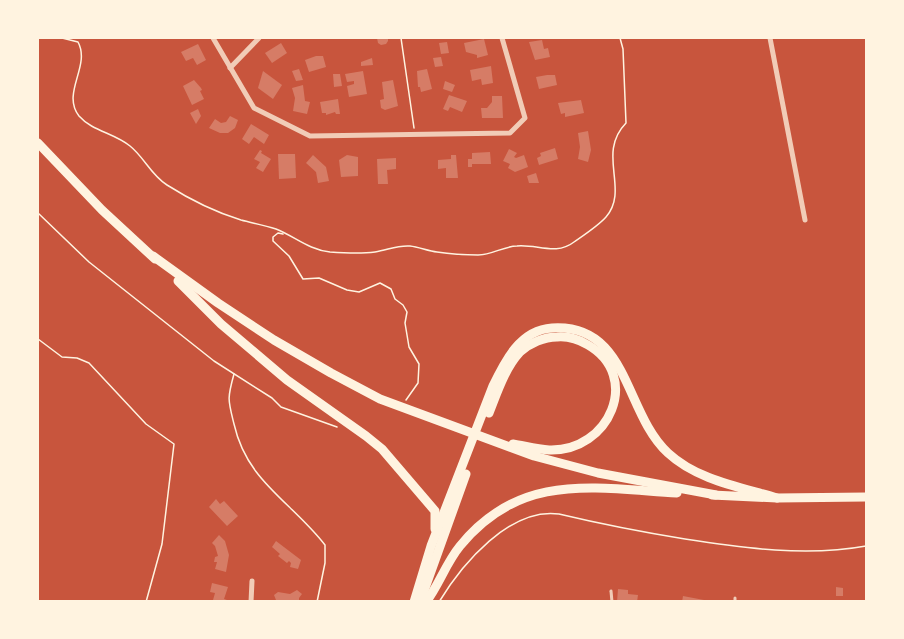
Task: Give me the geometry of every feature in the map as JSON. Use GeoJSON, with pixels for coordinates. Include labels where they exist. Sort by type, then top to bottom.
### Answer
{"type":"FeatureCollection","features":[{"type":"Feature","properties":{"kind":"main road"},"geometry":{"type":"LineString","coordinates":[[38,143],[102,210],[153,256],[221,324],[286,380],[382,449],[435,511],[436,522],[432,546]]}},
{"type":"Feature","properties":{"kind":"main road"},"geometry":{"type":"LineString","coordinates":[[153,256],[210,298],[274,340],[331,374],[380,399],[534,456],[598,473],[716,495]]}},
{"type":"Feature","properties":{"kind":"main road"},"geometry":{"type":"LineString","coordinates":[[414,602],[432,546],[464,471],[504,361],[525,338],[547,328],[570,329],[589,334],[610,352],[654,439],[681,464],[695,472],[777,498]]}},
{"type":"Feature","properties":{"kind":"main road"},"geometry":{"type":"LineString","coordinates":[[487,411],[511,365],[521,352],[534,342],[548,337],[565,336],[595,349],[612,372],[615,394],[612,411],[598,433],[585,441],[568,448],[549,450],[491,440]]}},
{"type":"Feature","properties":{"kind":"main road"},"geometry":{"type":"LineString","coordinates":[[420,602],[464,471]]}},
{"type":"Feature","properties":{"kind":"main road"},"geometry":{"type":"LineString","coordinates":[[426,602],[442,573],[466,539],[501,509],[526,496],[559,489],[597,487],[777,498],[867,497]]}},
{"type":"Feature","properties":{"kind":"street"},"geometry":{"type":"LineString","coordinates":[[213,38],[254,108],[310,136],[510,133],[525,118],[502,38]]}},
{"type":"Feature","properties":{"kind":"street"},"geometry":{"type":"LineString","coordinates":[[230,68],[259,38]]}},
{"type":"Feature","properties":{"kind":"street"},"geometry":{"type":"LineString","coordinates":[[770,38],[805,220]]}},
{"type":"Feature","properties":{"kind":"street"},"geometry":{"type":"LineString","coordinates":[[250,602],[252,581]]}},
{"type":"Feature","properties":{"kind":"lane"},"geometry":{"type":"LineString","coordinates":[[611,591],[612,602]]}},
{"type":"Feature","properties":{"kind":"path"},"geometry":{"type":"LineString","coordinates":[[62,38],[78,42]]}},
{"type":"Feature","properties":{"kind":"path"},"geometry":{"type":"LineString","coordinates":[[78,38],[81,55],[72,100],[75,109],[82,119],[92,126],[127,143],[142,156],[158,177],[190,199],[238,219],[275,229],[308,246],[326,252],[363,253],[377,252],[394,246],[412,246],[435,252],[480,255],[498,252],[517,245],[551,250],[571,245],[607,216],[615,191],[611,156],[613,142],[619,130],[626,123],[620,38]]}},
{"type":"Feature","properties":{"kind":"path"},"geometry":{"type":"LineString","coordinates":[[401,38],[415,135]]}},
{"type":"Feature","properties":{"kind":"path"},"geometry":{"type":"LineString","coordinates":[[38,213],[89,262],[214,361],[272,398],[281,407],[323,420],[343,431]]}},
{"type":"Feature","properties":{"kind":"path"},"geometry":{"type":"LineString","coordinates":[[287,234],[278,233],[273,237],[273,241],[289,256],[303,279],[319,278],[347,290],[359,292],[380,283],[391,289],[395,299],[403,305],[406,312],[405,323],[409,347],[419,364],[418,383],[402,407]]}},
{"type":"Feature","properties":{"kind":"path"},"geometry":{"type":"LineString","coordinates":[[38,339],[62,357],[77,358],[89,363],[146,424],[174,444],[162,543],[146,602]]}},
{"type":"Feature","properties":{"kind":"path"},"geometry":{"type":"LineString","coordinates":[[234,374],[228,395],[228,407],[244,457],[260,479],[283,499],[325,546],[317,602]]}},
{"type":"Feature","properties":{"kind":"path"},"geometry":{"type":"LineString","coordinates":[[439,602],[462,569],[490,540],[513,524],[545,513],[644,533],[746,548],[788,551],[867,546]]}},
{"type":"Feature","properties":{"kind":"building"},"geometry":{"type":"Polygon","coordinates":[[[377,38],[388,38],[388,41],[381,45],[377,38]]]}},
{"type":"Feature","properties":{"kind":"building"},"geometry":{"type":"Polygon","coordinates":[[[484,39],[488,55],[477,58],[477,55],[466,52],[464,43],[484,39]]]}},
{"type":"Feature","properties":{"kind":"building"},"geometry":{"type":"Polygon","coordinates":[[[542,40],[544,49],[548,48],[550,57],[535,60],[529,42],[542,40]]]}},
{"type":"Feature","properties":{"kind":"building"},"geometry":{"type":"Polygon","coordinates":[[[447,42],[449,53],[441,54],[439,43],[447,42]]]}},
{"type":"Feature","properties":{"kind":"building"},"geometry":{"type":"Polygon","coordinates":[[[281,43],[287,53],[272,63],[265,53],[281,43]]]}},
{"type":"Feature","properties":{"kind":"building"},"geometry":{"type":"Polygon","coordinates":[[[198,44],[206,60],[197,65],[193,58],[186,61],[181,52],[198,44]]]}},
{"type":"Feature","properties":{"kind":"building"},"geometry":{"type":"Polygon","coordinates":[[[323,56],[326,67],[309,72],[305,60],[323,56]]]}},
{"type":"Feature","properties":{"kind":"building"},"geometry":{"type":"Polygon","coordinates":[[[441,57],[443,66],[435,67],[433,58],[441,57]]]}},
{"type":"Feature","properties":{"kind":"building"},"geometry":{"type":"Polygon","coordinates":[[[372,58],[373,65],[361,66],[361,62],[372,58]]]}},
{"type":"Feature","properties":{"kind":"building"},"geometry":{"type":"Polygon","coordinates":[[[491,66],[493,83],[482,85],[481,79],[472,81],[470,70],[491,66]]]}},
{"type":"Feature","properties":{"kind":"building"},"geometry":{"type":"Polygon","coordinates":[[[299,69],[303,80],[296,81],[292,71],[299,69]]]}},
{"type":"Feature","properties":{"kind":"building"},"geometry":{"type":"Polygon","coordinates":[[[427,69],[432,89],[421,92],[418,87],[417,71],[427,69]]]}},
{"type":"Feature","properties":{"kind":"building"},"geometry":{"type":"Polygon","coordinates":[[[263,71],[282,85],[273,99],[258,88],[263,71]]]}},
{"type":"Feature","properties":{"kind":"building"},"geometry":{"type":"Polygon","coordinates":[[[363,71],[367,94],[349,97],[347,86],[354,84],[354,81],[347,82],[345,74],[363,71]]]}},
{"type":"Feature","properties":{"kind":"building"},"geometry":{"type":"Polygon","coordinates":[[[333,74],[340,74],[342,86],[334,87],[333,74]]]}},
{"type":"Feature","properties":{"kind":"building"},"geometry":{"type":"Polygon","coordinates":[[[555,75],[557,85],[539,89],[536,77],[555,75]]]}},
{"type":"Feature","properties":{"kind":"building"},"geometry":{"type":"Polygon","coordinates":[[[194,80],[201,88],[204,99],[192,105],[183,86],[194,80]]]}},
{"type":"Feature","properties":{"kind":"building"},"geometry":{"type":"Polygon","coordinates":[[[393,80],[398,106],[385,110],[381,108],[380,100],[384,99],[382,82],[393,80]]]}},
{"type":"Feature","properties":{"kind":"building"},"geometry":{"type":"Polygon","coordinates":[[[445,81],[455,85],[452,92],[443,89],[445,81]]]}},
{"type":"Feature","properties":{"kind":"building"},"geometry":{"type":"Polygon","coordinates":[[[303,85],[305,101],[310,102],[307,114],[293,111],[295,98],[292,88],[303,85]]]}},
{"type":"Feature","properties":{"kind":"building"},"geometry":{"type":"Polygon","coordinates":[[[449,95],[467,101],[462,112],[450,107],[448,111],[443,109],[449,95]]]}},
{"type":"Feature","properties":{"kind":"building"},"geometry":{"type":"Polygon","coordinates":[[[492,96],[502,96],[503,118],[482,118],[481,108],[487,108],[492,102],[492,96]]]}},
{"type":"Feature","properties":{"kind":"building"},"geometry":{"type":"Polygon","coordinates":[[[338,99],[340,114],[322,113],[320,102],[338,99]]]}},
{"type":"Feature","properties":{"kind":"building"},"geometry":{"type":"Polygon","coordinates":[[[581,100],[584,113],[565,117],[565,113],[561,114],[558,103],[581,100]]]}},
{"type":"Feature","properties":{"kind":"building"},"geometry":{"type":"Polygon","coordinates":[[[198,109],[201,116],[196,124],[190,113],[198,109]]]}},
{"type":"Feature","properties":{"kind":"building"},"geometry":{"type":"Polygon","coordinates":[[[230,116],[238,120],[235,128],[228,133],[220,133],[209,128],[215,119],[221,123],[226,122],[230,116]]]}},
{"type":"Feature","properties":{"kind":"building"},"geometry":{"type":"Polygon","coordinates":[[[251,124],[269,135],[264,144],[254,137],[249,144],[242,139],[251,124]]]}},
{"type":"Feature","properties":{"kind":"building"},"geometry":{"type":"Polygon","coordinates":[[[588,131],[591,150],[588,162],[578,159],[580,147],[578,133],[588,131]]]}},
{"type":"Feature","properties":{"kind":"building"},"geometry":{"type":"Polygon","coordinates":[[[555,148],[558,159],[539,165],[537,158],[541,156],[540,153],[555,148]]]}},
{"type":"Feature","properties":{"kind":"building"},"geometry":{"type":"Polygon","coordinates":[[[509,149],[517,153],[514,157],[516,158],[524,155],[528,167],[515,172],[508,168],[510,164],[503,161],[509,149]]]}},
{"type":"Feature","properties":{"kind":"building"},"geometry":{"type":"Polygon","coordinates":[[[260,150],[271,159],[263,172],[256,168],[260,162],[254,159],[260,150]]]}},
{"type":"Feature","properties":{"kind":"building"},"geometry":{"type":"Polygon","coordinates":[[[490,152],[491,164],[472,164],[472,167],[468,167],[468,159],[472,159],[472,153],[490,152]]]}},
{"type":"Feature","properties":{"kind":"building"},"geometry":{"type":"Polygon","coordinates":[[[278,154],[295,154],[296,178],[279,179],[278,154]]]}},
{"type":"Feature","properties":{"kind":"building"},"geometry":{"type":"Polygon","coordinates":[[[313,155],[326,167],[329,181],[318,183],[316,172],[306,163],[313,155]]]}},
{"type":"Feature","properties":{"kind":"building"},"geometry":{"type":"Polygon","coordinates":[[[347,155],[358,157],[358,176],[341,177],[339,160],[347,155]]]}},
{"type":"Feature","properties":{"kind":"building"},"geometry":{"type":"Polygon","coordinates":[[[451,155],[456,155],[458,178],[446,178],[446,168],[438,169],[438,160],[451,159],[451,155]]]}},
{"type":"Feature","properties":{"kind":"building"},"geometry":{"type":"Polygon","coordinates":[[[396,158],[396,169],[387,170],[388,184],[378,184],[377,159],[396,158]]]}},
{"type":"Feature","properties":{"kind":"building"},"geometry":{"type":"Polygon","coordinates":[[[536,173],[539,183],[529,183],[527,176],[536,173]]]}},
{"type":"Feature","properties":{"kind":"building"},"geometry":{"type":"Polygon","coordinates":[[[216,499],[220,504],[224,501],[238,516],[227,526],[209,507],[216,499]]]}},
{"type":"Feature","properties":{"kind":"building"},"geometry":{"type":"Polygon","coordinates":[[[219,535],[225,541],[229,555],[226,572],[215,569],[217,562],[214,562],[215,557],[218,556],[212,543],[219,535]]]}},
{"type":"Feature","properties":{"kind":"building"},"geometry":{"type":"Polygon","coordinates":[[[276,541],[301,560],[298,569],[290,567],[289,561],[287,563],[278,556],[280,554],[272,547],[276,541]]]}},
{"type":"Feature","properties":{"kind":"building"},"geometry":{"type":"Polygon","coordinates":[[[212,583],[228,587],[224,599],[233,602],[213,600],[215,593],[210,592],[212,583]]]}},
{"type":"Feature","properties":{"kind":"building"},"geometry":{"type":"Polygon","coordinates":[[[836,587],[843,588],[843,596],[836,596],[836,587]]]}},
{"type":"Feature","properties":{"kind":"building"},"geometry":{"type":"Polygon","coordinates":[[[618,589],[628,590],[628,594],[638,595],[637,602],[617,602],[618,589]]]}},
{"type":"Feature","properties":{"kind":"building"},"geometry":{"type":"Polygon","coordinates":[[[297,590],[302,594],[299,602],[273,602],[276,600],[274,595],[278,592],[290,594],[297,590]]]}},
{"type":"Feature","properties":{"kind":"building"},"geometry":{"type":"Polygon","coordinates":[[[683,596],[704,600],[704,602],[682,602],[683,596]]]}}]}
